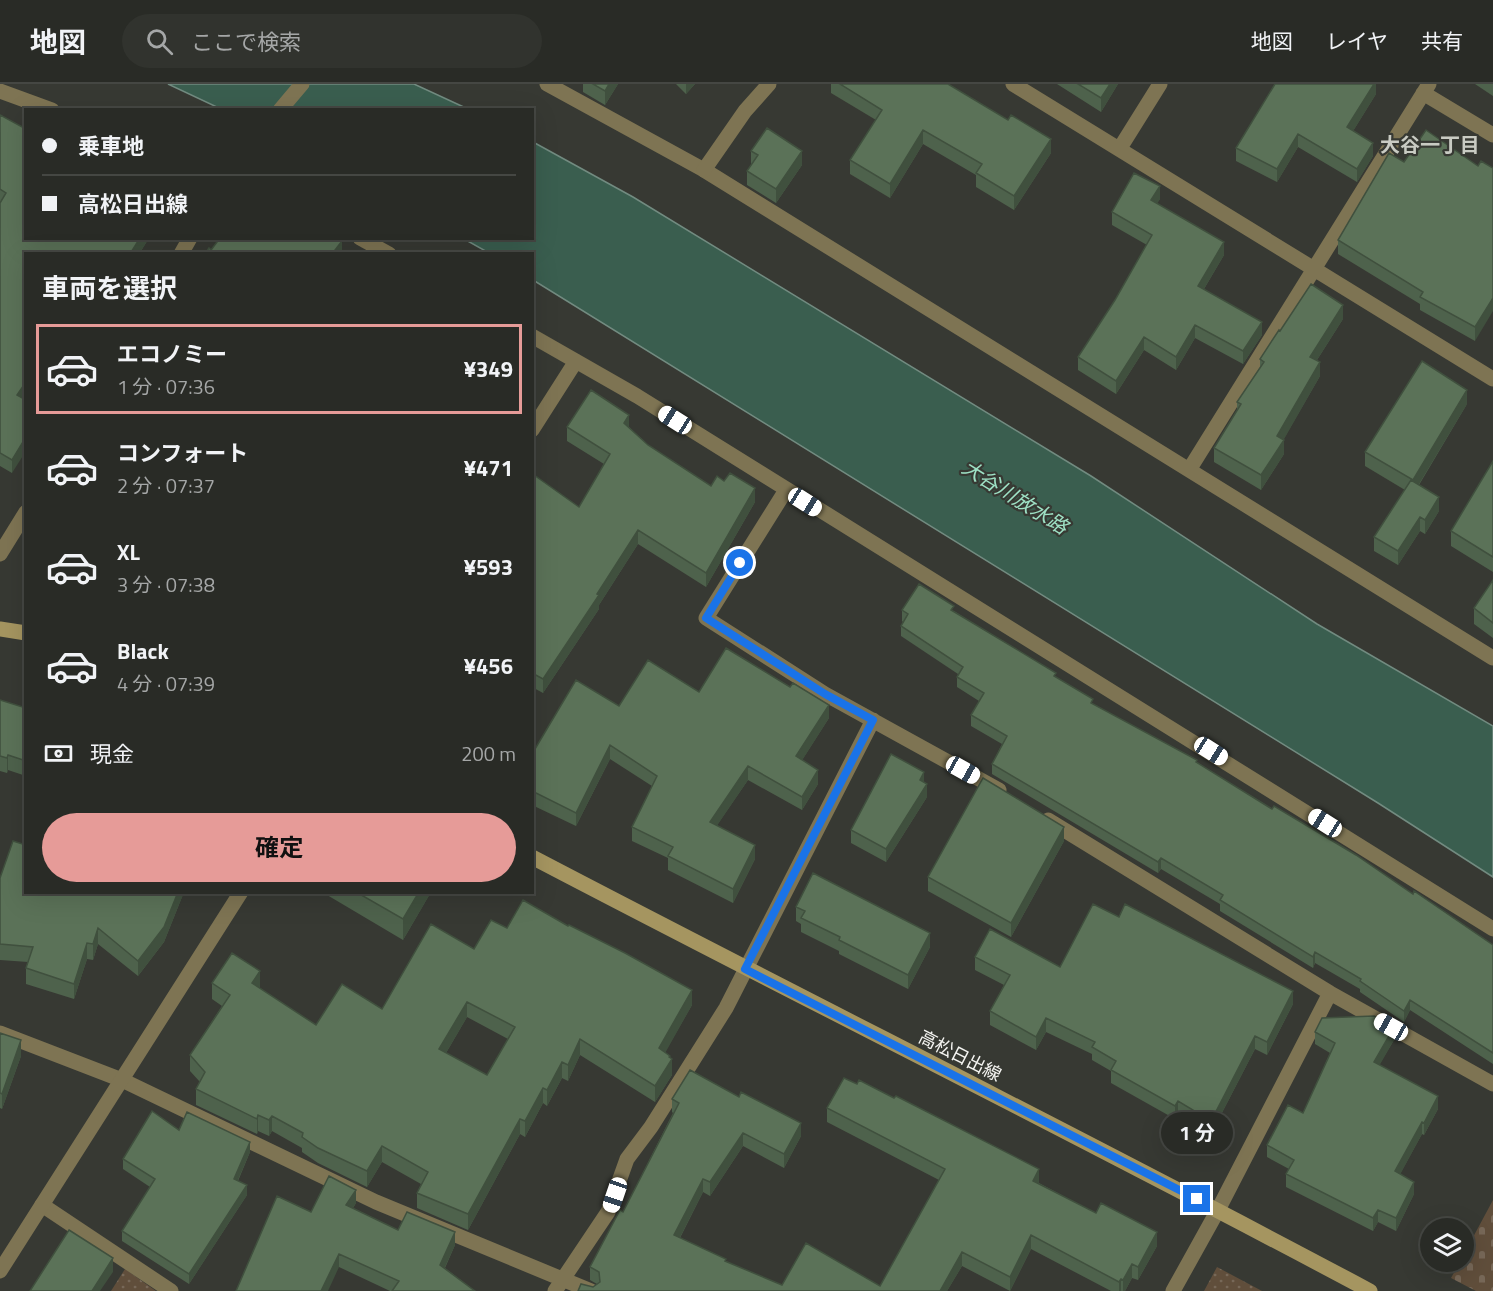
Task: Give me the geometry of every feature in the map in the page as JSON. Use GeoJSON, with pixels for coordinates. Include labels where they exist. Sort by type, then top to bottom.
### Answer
{"type":"FeatureCollection","features":[{"type":"Feature","properties":{"kind":"main road"},"geometry":{"type":"LineString","coordinates":[[0,629],[24,633]]}},
{"type":"Feature","properties":{"kind":"main road","name":"高松日出線"},"geometry":{"type":"LineString","coordinates":[[534,858],[745,969],[1218,1210],[1370,1291]]}},
{"type":"Feature","properties":{"kind":"street"},"geometry":{"type":"LineString","coordinates":[[282,108],[302,84]]}},
{"type":"Feature","properties":{"kind":"street"},"geometry":{"type":"LineString","coordinates":[[547,84],[704,170],[1493,658]]}},
{"type":"Feature","properties":{"kind":"street"},"geometry":{"type":"LineString","coordinates":[[704,170],[745,111],[769,84]]}},
{"type":"Feature","properties":{"kind":"street"},"geometry":{"type":"LineString","coordinates":[[1014,84],[1493,379]]}},
{"type":"Feature","properties":{"kind":"street"},"geometry":{"type":"LineString","coordinates":[[1120,148],[1160,84]]}},
{"type":"Feature","properties":{"kind":"street"},"geometry":{"type":"LineString","coordinates":[[1189,470],[1426,89],[1493,135]]}},
{"type":"Feature","properties":{"kind":"street"},"geometry":{"type":"LineString","coordinates":[[0,91],[47,108]]}},
{"type":"Feature","properties":{"kind":"street"},"geometry":{"type":"LineString","coordinates":[[364,240],[384,252]]}},
{"type":"Feature","properties":{"kind":"street"},"geometry":{"type":"LineString","coordinates":[[534,337],[637,396],[1493,929]]}},
{"type":"Feature","properties":{"kind":"street"},"geometry":{"type":"LineString","coordinates":[[534,427],[576,361]]}},
{"type":"Feature","properties":{"kind":"street"},"geometry":{"type":"LineString","coordinates":[[786,490],[706,618],[825,694],[1010,796]]}},
{"type":"Feature","properties":{"kind":"street"},"geometry":{"type":"LineString","coordinates":[[0,554],[24,515]]}},
{"type":"Feature","properties":{"kind":"street"},"geometry":{"type":"LineString","coordinates":[[559,1286],[608,1212],[627,1159],[651,1127],[726,1008],[873,720]]}},
{"type":"Feature","properties":{"kind":"street"},"geometry":{"type":"LineString","coordinates":[[1040,815],[1330,993],[1493,1084]]}},
{"type":"Feature","properties":{"kind":"street"},"geometry":{"type":"LineString","coordinates":[[0,1271],[240,894]]}},
{"type":"Feature","properties":{"kind":"street"},"geometry":{"type":"LineString","coordinates":[[1173,1291],[1218,1210],[1330,993]]}},
{"type":"Feature","properties":{"kind":"street"},"geometry":{"type":"LineString","coordinates":[[0,1033],[122,1080],[376,1202],[559,1286],[591,1291]]}},
{"type":"Feature","properties":{"kind":"street"},"geometry":{"type":"LineString","coordinates":[[42,1205],[171,1291]]}},
{"type":"Feature","properties":{"kind":"green space"},"geometry":{"type":"Polygon","coordinates":[[[1493,1200],[1493,1291],[1476,1291],[1451,1278],[1454,1272],[1474,1272],[1474,1235],[1493,1200]]]}},
{"type":"Feature","properties":{"kind":"green space"},"geometry":{"type":"Polygon","coordinates":[[[1217,1267],[1262,1291],[1204,1291],[1217,1267]]]}},
{"type":"Feature","properties":{"kind":"green space"},"geometry":{"type":"Polygon","coordinates":[[[125,1269],[156,1291],[111,1291],[125,1269]]]}},
{"type":"Feature","properties":{"kind":"water"},"geometry":{"type":"Polygon","coordinates":[[[168,84],[414,84],[466,108],[219,108],[168,84]]]}},
{"type":"Feature","properties":{"kind":"water","name":"大谷川放水路"},"geometry":{"type":"Polygon","coordinates":[[[534,143],[633,197],[1091,476],[1317,624],[1493,726],[1493,877],[1378,803],[534,281],[534,252],[487,252],[466,240],[534,240],[534,143]]]}},
{"type":"Feature","properties":{"kind":"building"},"geometry":{"type":"Polygon","coordinates":[[[593,84],[609,84],[605,91],[593,84]]]}},
{"type":"Feature","properties":{"kind":"building"},"geometry":{"type":"Polygon","coordinates":[[[840,84],[948,84],[1008,120],[1011,115],[1051,139],[1014,196],[976,173],[982,164],[923,130],[890,184],[850,160],[882,110],[840,84]]]}},
{"type":"Feature","properties":{"kind":"building"},"geometry":{"type":"Polygon","coordinates":[[[1078,84],[1110,84],[1101,98],[1078,84]]]}},
{"type":"Feature","properties":{"kind":"building"},"geometry":{"type":"Polygon","coordinates":[[[1275,84],[1374,84],[1347,127],[1373,143],[1357,169],[1298,134],[1277,169],[1236,148],[1275,84]]]}},
{"type":"Feature","properties":{"kind":"building"},"geometry":{"type":"Polygon","coordinates":[[[0,115],[24,128],[24,240],[139,240],[131,252],[24,252],[24,385],[17,395],[24,399],[24,440],[12,460],[0,453],[0,203],[6,193],[0,189],[0,115]]]}},
{"type":"Feature","properties":{"kind":"building"},"geometry":{"type":"Polygon","coordinates":[[[767,128],[802,151],[776,189],[747,171],[758,155],[751,151],[767,128]]]}},
{"type":"Feature","properties":{"kind":"building"},"geometry":{"type":"Polygon","coordinates":[[[1426,130],[1478,166],[1481,161],[1493,168],[1493,298],[1475,327],[1420,297],[1423,292],[1338,240],[1389,153],[1404,162],[1426,130]]]}},
{"type":"Feature","properties":{"kind":"building"},"geometry":{"type":"Polygon","coordinates":[[[1134,173],[1160,186],[1151,200],[1224,242],[1198,286],[1262,322],[1243,351],[1195,325],[1176,357],[1144,337],[1116,381],[1078,357],[1115,300],[1152,235],[1112,212],[1134,173]]]}},
{"type":"Feature","properties":{"kind":"building"},"geometry":{"type":"Polygon","coordinates":[[[218,240],[342,241],[334,252],[206,252],[209,248],[211,250],[218,240]]]}},
{"type":"Feature","properties":{"kind":"building"},"geometry":{"type":"Polygon","coordinates":[[[1311,284],[1343,305],[1310,357],[1320,362],[1277,436],[1284,440],[1261,475],[1214,448],[1241,404],[1237,402],[1264,362],[1260,359],[1311,284]]]}},
{"type":"Feature","properties":{"kind":"building"},"geometry":{"type":"Polygon","coordinates":[[[1422,361],[1467,390],[1413,480],[1365,452],[1422,361]]]}},
{"type":"Feature","properties":{"kind":"building"},"geometry":{"type":"Polygon","coordinates":[[[591,390],[629,415],[624,423],[648,445],[711,486],[717,476],[724,481],[730,473],[755,488],[706,573],[638,530],[597,594],[599,595],[543,679],[534,674],[534,475],[579,507],[610,454],[567,427],[591,390]]]}},
{"type":"Feature","properties":{"kind":"building"},"geometry":{"type":"Polygon","coordinates":[[[1493,461],[1493,557],[1451,531],[1493,461]]]}},
{"type":"Feature","properties":{"kind":"building"},"geometry":{"type":"Polygon","coordinates":[[[1411,480],[1439,497],[1425,520],[1420,517],[1398,551],[1374,537],[1411,480]]]}},
{"type":"Feature","properties":{"kind":"building"},"geometry":{"type":"Polygon","coordinates":[[[1493,580],[1493,623],[1474,608],[1493,580]]]}},
{"type":"Feature","properties":{"kind":"building"},"geometry":{"type":"Polygon","coordinates":[[[919,584],[954,606],[951,610],[1056,673],[1054,676],[1093,699],[1091,703],[1197,760],[1196,762],[1272,809],[1274,806],[1356,855],[1493,945],[1493,1053],[1410,1000],[1404,1011],[1360,981],[1361,979],[1315,952],[1313,957],[1220,900],[1223,895],[1161,858],[1158,862],[992,764],[1007,736],[971,715],[984,693],[957,677],[963,667],[901,626],[908,614],[902,610],[919,584]]]}},
{"type":"Feature","properties":{"kind":"building"},"geometry":{"type":"Polygon","coordinates":[[[726,648],[790,687],[793,683],[829,705],[796,756],[818,770],[802,797],[748,766],[710,822],[755,845],[733,889],[668,856],[673,847],[632,827],[657,776],[610,745],[576,813],[534,792],[534,751],[576,680],[619,706],[648,660],[699,692],[726,648]]]}},
{"type":"Feature","properties":{"kind":"building"},"geometry":{"type":"Polygon","coordinates":[[[0,700],[24,707],[24,760],[8,755],[7,758],[0,756],[0,700]]]}},
{"type":"Feature","properties":{"kind":"building"},"geometry":{"type":"Polygon","coordinates":[[[891,754],[924,772],[920,780],[927,784],[886,849],[851,830],[891,754]]]}},
{"type":"Feature","properties":{"kind":"building"},"geometry":{"type":"Polygon","coordinates":[[[983,778],[1064,827],[1011,923],[928,877],[983,778]]]}},
{"type":"Feature","properties":{"kind":"building"},"geometry":{"type":"Polygon","coordinates":[[[13,841],[24,844],[24,894],[177,894],[164,927],[138,961],[98,928],[93,944],[87,943],[74,984],[26,968],[33,947],[0,944],[0,878],[13,841]]]}},
{"type":"Feature","properties":{"kind":"building"},"geometry":{"type":"Polygon","coordinates":[[[813,873],[930,933],[908,975],[801,918],[805,911],[796,907],[813,873]]]}},
{"type":"Feature","properties":{"kind":"building"},"geometry":{"type":"Polygon","coordinates":[[[359,894],[418,894],[403,919],[359,894]]]}},
{"type":"Feature","properties":{"kind":"building"},"geometry":{"type":"Polygon","coordinates":[[[523,900],[692,990],[659,1048],[672,1059],[655,1086],[580,1039],[568,1065],[562,1062],[547,1090],[543,1088],[525,1121],[520,1119],[468,1214],[417,1193],[428,1172],[382,1146],[367,1171],[318,1148],[302,1137],[303,1133],[272,1116],[269,1120],[258,1115],[257,1119],[196,1089],[205,1072],[190,1055],[230,995],[212,983],[232,953],[260,971],[252,983],[316,1025],[342,984],[382,1009],[431,924],[474,949],[491,920],[507,928],[523,900]],[[467,1002],[439,1049],[487,1075],[515,1027],[467,1002]]]}},
{"type":"Feature","properties":{"kind":"building"},"geometry":{"type":"Polygon","coordinates":[[[1093,904],[1119,917],[1125,904],[1293,991],[1267,1042],[1255,1036],[1211,1121],[1178,1101],[1175,1106],[1111,1070],[1116,1061],[1092,1047],[1095,1042],[1046,1018],[1036,1037],[990,1011],[1010,975],[975,957],[990,929],[1060,967],[1093,904]]]}},
{"type":"Feature","properties":{"kind":"building"},"geometry":{"type":"Polygon","coordinates":[[[1374,1016],[1394,1027],[1374,1062],[1438,1096],[1395,1171],[1414,1182],[1396,1218],[1378,1210],[1373,1218],[1286,1174],[1294,1160],[1267,1145],[1288,1105],[1303,1113],[1335,1043],[1315,1032],[1322,1018],[1374,1016]]]}},
{"type":"Feature","properties":{"kind":"building"},"geometry":{"type":"Polygon","coordinates":[[[0,1033],[21,1040],[2,1094],[0,1093],[0,1033]]]}},
{"type":"Feature","properties":{"kind":"building"},"geometry":{"type":"Polygon","coordinates":[[[690,1070],[739,1097],[741,1092],[801,1123],[784,1154],[743,1133],[710,1182],[703,1179],[674,1235],[726,1259],[725,1261],[782,1285],[806,1243],[880,1286],[945,1169],[827,1108],[844,1078],[857,1084],[859,1080],[894,1098],[896,1096],[1039,1169],[1033,1181],[1096,1213],[1101,1203],[1157,1232],[1138,1267],[1132,1264],[1123,1280],[1119,1282],[1031,1235],[1010,1277],[962,1252],[940,1291],[578,1291],[581,1284],[593,1287],[600,1282],[599,1272],[590,1267],[620,1210],[623,1212],[679,1103],[672,1099],[690,1070]]]}},
{"type":"Feature","properties":{"kind":"building"},"geometry":{"type":"Polygon","coordinates":[[[152,1111],[179,1130],[187,1112],[250,1142],[234,1179],[247,1185],[189,1274],[122,1231],[155,1179],[123,1159],[152,1111]]]}},
{"type":"Feature","properties":{"kind":"building"},"geometry":{"type":"Polygon","coordinates":[[[329,1176],[356,1190],[346,1205],[398,1230],[407,1212],[455,1232],[440,1265],[475,1291],[392,1291],[399,1281],[339,1254],[321,1291],[236,1291],[277,1196],[311,1212],[329,1176]]]}},
{"type":"Feature","properties":{"kind":"building"},"geometry":{"type":"Polygon","coordinates":[[[69,1230],[113,1258],[92,1291],[30,1291],[69,1230]]]}},
{"type":"Feature","properties":{"kind":"district","name":"大谷一丁目"},"geometry":{"type":"Point","coordinates":[1430,145]}},
{"type":"Feature","properties":{"kind":"route"},"geometry":{"type":"LineString","coordinates":[[740,563],[706,618],[825,694],[873,720],[745,969],[1197,1199]]}}]}
